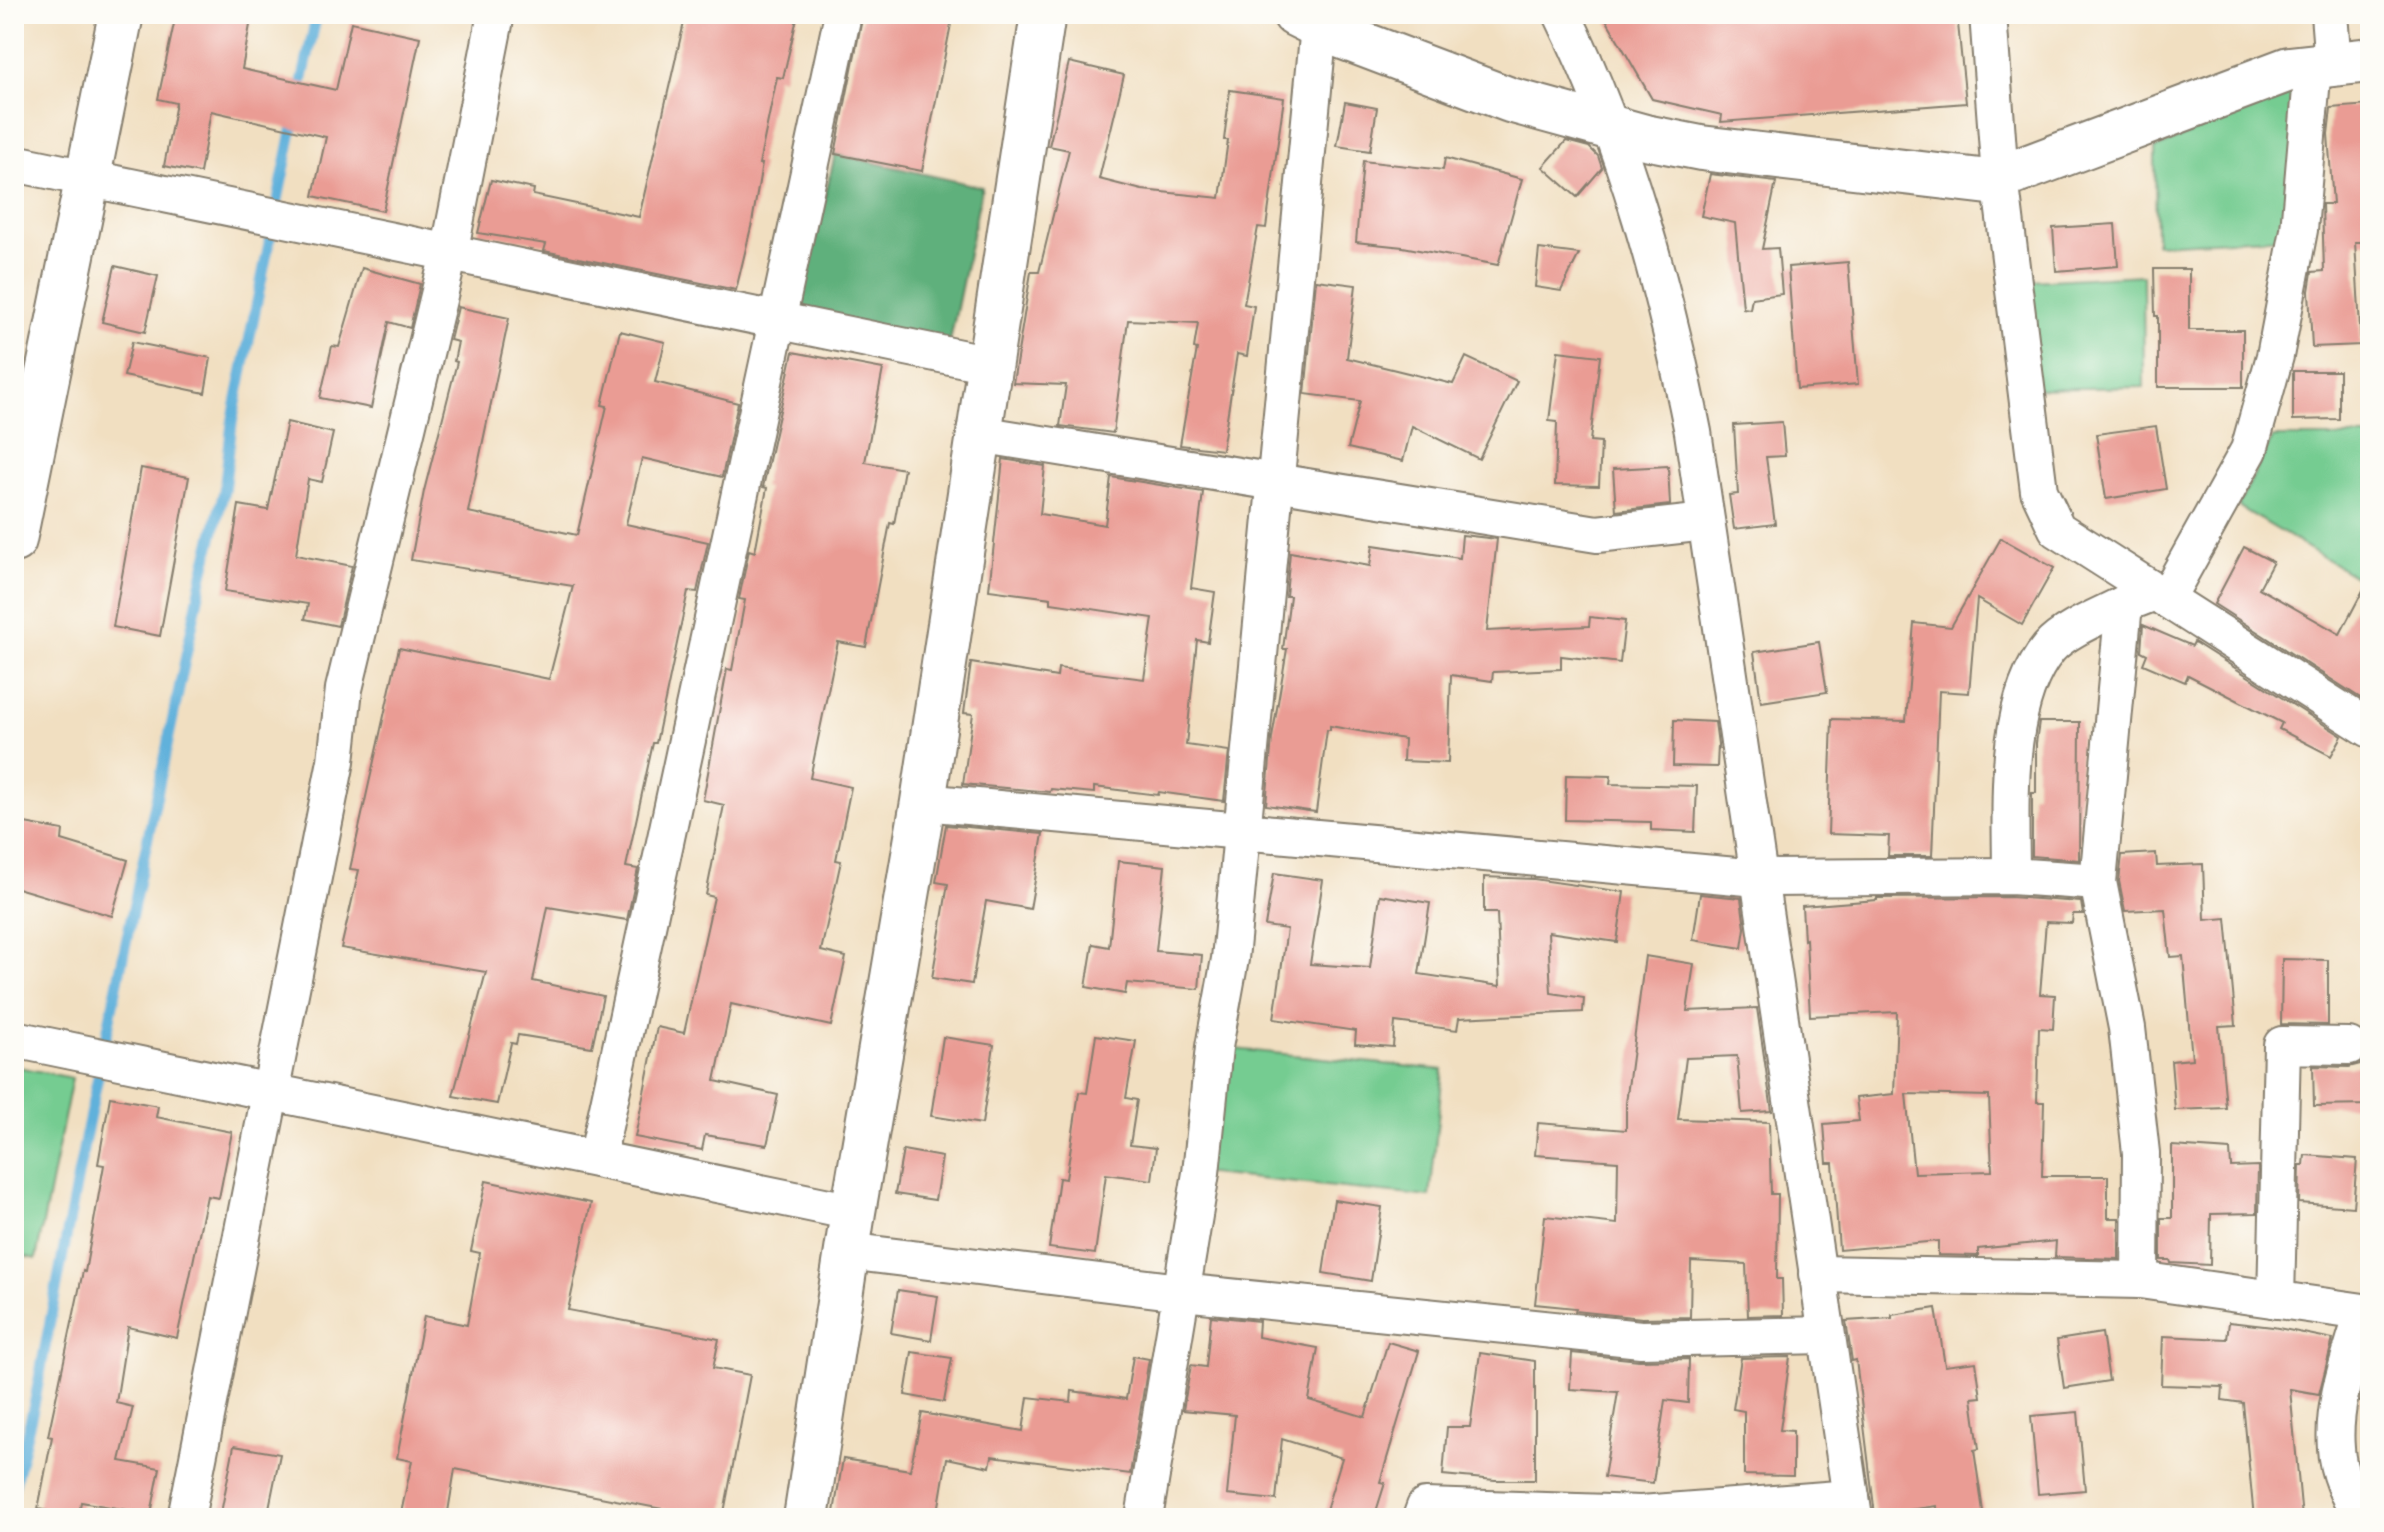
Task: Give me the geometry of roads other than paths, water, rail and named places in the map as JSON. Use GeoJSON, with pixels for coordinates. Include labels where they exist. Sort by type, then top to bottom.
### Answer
{"type":"FeatureCollection","features":[{"type":"Feature","properties":{"kind":"street"},"geometry":{"type":"LineString","coordinates":[[14,540],[121,14]]}},
{"type":"Feature","properties":{"kind":"street"},"geometry":{"type":"LineString","coordinates":[[186,1518],[336,761],[344,689],[449,254],[496,14]]}},
{"type":"Feature","properties":{"kind":"street"},"geometry":{"type":"LineString","coordinates":[[597,1159],[843,14]]}},
{"type":"Feature","properties":{"kind":"street"},"geometry":{"type":"LineString","coordinates":[[806,1518],[850,1231],[923,802],[1043,14]]}},
{"type":"Feature","properties":{"kind":"street"},"geometry":{"type":"LineString","coordinates":[[1421,1518],[1425,1507],[1641,1514],[1853,1508],[1693,432],[1675,340],[1612,128],[1562,14]]}},
{"type":"Feature","properties":{"kind":"street"},"geometry":{"type":"LineString","coordinates":[[1988,14],[2000,178],[2039,491],[2057,529],[2148,598],[2370,729]]}},
{"type":"Feature","properties":{"kind":"street"},"geometry":{"type":"LineString","coordinates":[[2140,1280],[2140,1137],[2127,1028],[2098,882],[2148,598],[2249,450],[2275,356],[2299,230],[2339,63],[2329,14]]}},
{"type":"Feature","properties":{"kind":"street"},"geometry":{"type":"LineString","coordinates":[[1144,1518],[1201,1173],[1214,1047],[1230,959],[1276,484],[1307,20],[1510,100],[1612,128],[1701,148],[1989,182],[2289,69],[2339,63]]}},
{"type":"Feature","properties":{"kind":"street"},"geometry":{"type":"LineString","coordinates":[[14,163],[989,364]]}},
{"type":"Feature","properties":{"kind":"street"},"geometry":{"type":"LineString","coordinates":[[979,434],[1597,534],[1706,522]]}},
{"type":"Feature","properties":{"kind":"street"},"geometry":{"type":"LineString","coordinates":[[2011,876],[2011,756],[2028,682],[2050,646],[2148,598]]}},
{"type":"Feature","properties":{"kind":"street"},"geometry":{"type":"LineString","coordinates":[[923,802],[1758,878],[2011,876],[2098,882]]}},
{"type":"Feature","properties":{"kind":"street"},"geometry":{"type":"LineString","coordinates":[[14,1039],[597,1159],[850,1231],[1181,1292],[1641,1339],[1826,1335]]}},
{"type":"Feature","properties":{"kind":"street"},"geometry":{"type":"LineString","coordinates":[[2276,1300],[2282,1045],[2349,1046]]}},
{"type":"Feature","properties":{"kind":"street"},"geometry":{"type":"LineString","coordinates":[[1817,1274],[2140,1280],[2367,1313],[2340,1392],[2336,1448],[2345,1489],[2361,1518]]}},
{"type":"Feature","properties":{"kind":"waterway"},"geometry":{"type":"LineString","coordinates":[[299,96],[317,14]]}},
{"type":"Feature","properties":{"kind":"waterway"},"geometry":{"type":"LineString","coordinates":[[14,1487],[34,1405],[86,1134],[203,574],[224,491],[232,423],[295,117]]}}]}
